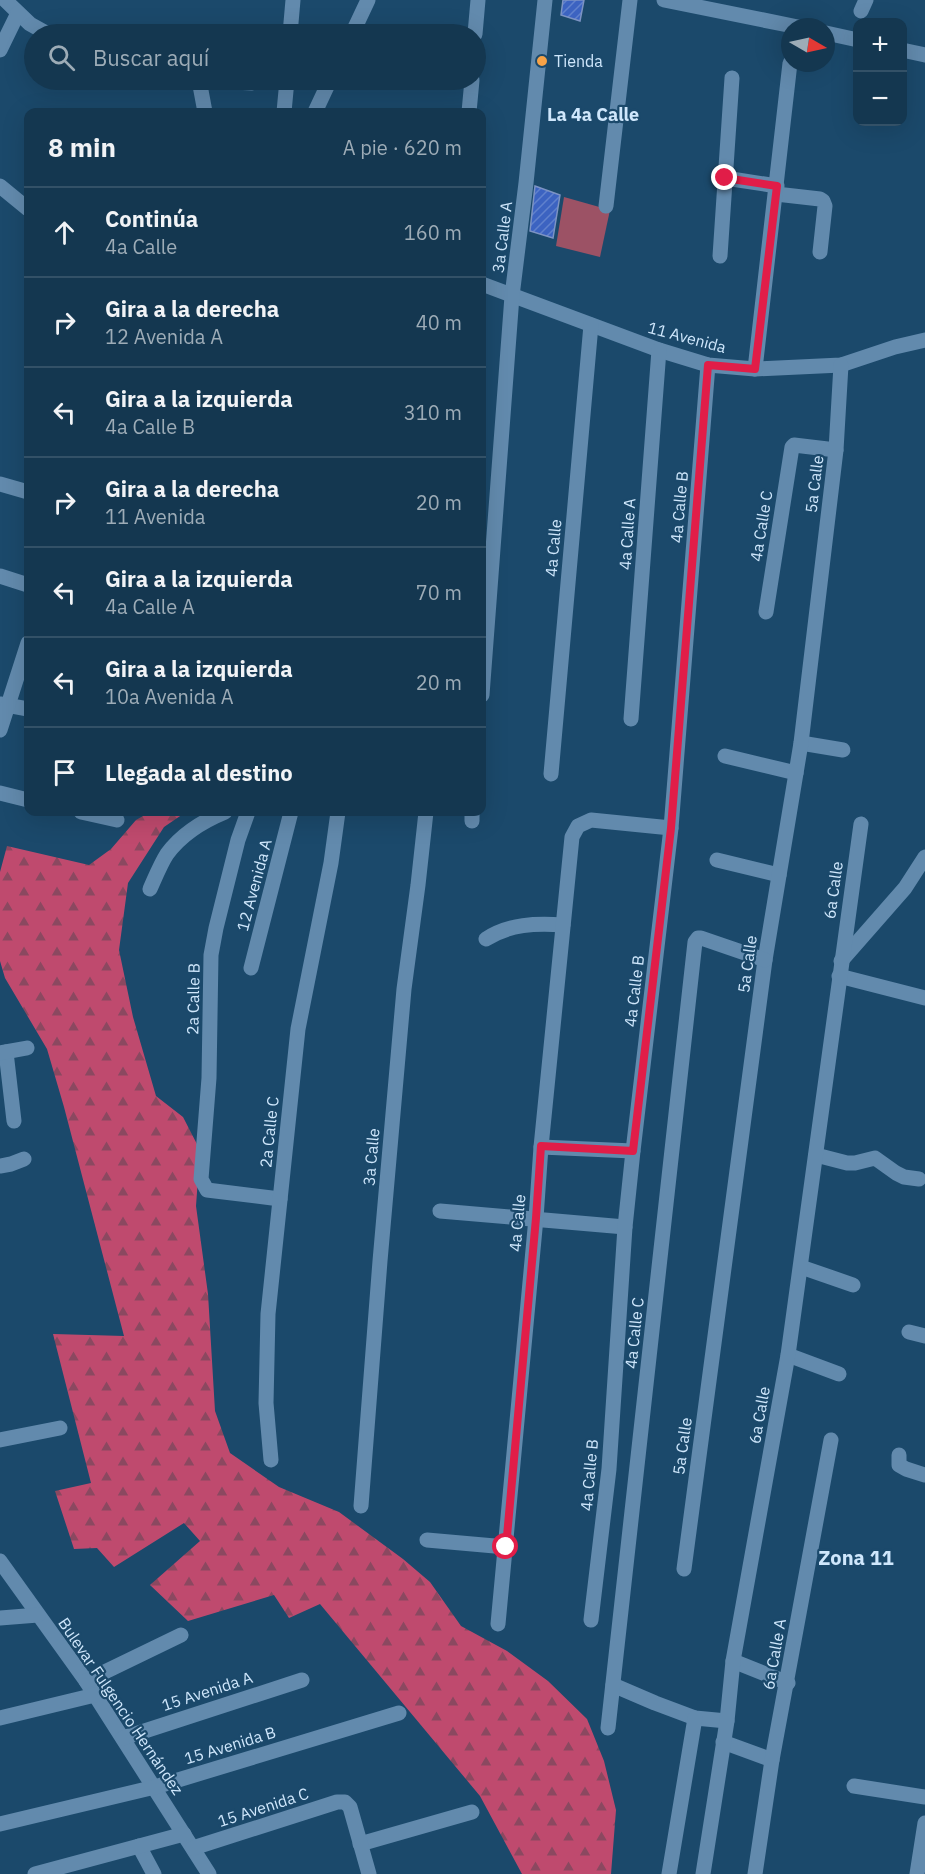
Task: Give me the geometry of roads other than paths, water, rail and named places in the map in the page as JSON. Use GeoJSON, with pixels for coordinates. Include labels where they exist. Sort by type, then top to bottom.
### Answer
{"type":"FeatureCollection","features":[{"type":"Feature","properties":{"kind":"street"},"geometry":{"type":"LineString","coordinates":[[5,0],[30,24]]}},
{"type":"Feature","properties":{"kind":"street"},"geometry":{"type":"LineString","coordinates":[[291,24],[292,0]]}},
{"type":"Feature","properties":{"kind":"street"},"geometry":{"type":"LineString","coordinates":[[357,24],[368,0]]}},
{"type":"Feature","properties":{"kind":"street"},"geometry":{"type":"LineString","coordinates":[[476,24],[478,0]]}},
{"type":"Feature","properties":{"kind":"street","name":"3a Calle A"},"geometry":{"type":"LineString","coordinates":[[486,644],[513,296],[545,0]]}},
{"type":"Feature","properties":{"kind":"street"},"geometry":{"type":"LineString","coordinates":[[606,206],[630,0]]}},
{"type":"Feature","properties":{"kind":"street"},"geometry":{"type":"LineString","coordinates":[[664,0],[781,24]]}},
{"type":"Feature","properties":{"kind":"street"},"geometry":{"type":"LineString","coordinates":[[0,50],[18,13]]}},
{"type":"Feature","properties":{"kind":"street"},"geometry":{"type":"LineString","coordinates":[[835,35],[853,39]]}},
{"type":"Feature","properties":{"kind":"street"},"geometry":{"type":"LineString","coordinates":[[907,51],[925,56]]}},
{"type":"Feature","properties":{"kind":"street"},"geometry":{"type":"LineString","coordinates":[[755,369],[789,72]]}},
{"type":"Feature","properties":{"kind":"street"},"geometry":{"type":"LineString","coordinates":[[720,256],[732,78]]}},
{"type":"Feature","properties":{"kind":"street"},"geometry":{"type":"LineString","coordinates":[[201,90],[204,108]]}},
{"type":"Feature","properties":{"kind":"street"},"geometry":{"type":"LineString","coordinates":[[284,108],[286,90]]}},
{"type":"Feature","properties":{"kind":"street"},"geometry":{"type":"LineString","coordinates":[[317,108],[325,90]]}},
{"type":"Feature","properties":{"kind":"street"},"geometry":{"type":"LineString","coordinates":[[469,108],[471,90]]}},
{"type":"Feature","properties":{"kind":"street"},"geometry":{"type":"LineString","coordinates":[[725,178],[823,201],[825,206],[820,252]]}},
{"type":"Feature","properties":{"kind":"street"},"geometry":{"type":"LineString","coordinates":[[0,186],[24,206]]}},
{"type":"Feature","properties":{"kind":"street","name":"11 Avenida"},"geometry":{"type":"LineString","coordinates":[[486,286],[659,350],[708,365],[755,369],[841,365],[895,347],[925,340]]}},
{"type":"Feature","properties":{"kind":"street","name":"4a Calle"},"geometry":{"type":"LineString","coordinates":[[551,774],[591,325]]}},
{"type":"Feature","properties":{"kind":"street","name":"4a Calle A"},"geometry":{"type":"LineString","coordinates":[[631,719],[659,350]]}},
{"type":"Feature","properties":{"kind":"street","name":"4a Calle B"},"geometry":{"type":"LineString","coordinates":[[591,1620],[609,1469],[633,1151],[671,828],[708,365]]}},
{"type":"Feature","properties":{"kind":"street","name":"5a Calle"},"geometry":{"type":"LineString","coordinates":[[684,1569],[765,960],[801,743],[836,450],[841,365]]}},
{"type":"Feature","properties":{"kind":"street","name":"4a Calle C"},"geometry":{"type":"LineString","coordinates":[[766,612],[791,449],[794,445],[836,450]]}},
{"type":"Feature","properties":{"kind":"street"},"geometry":{"type":"LineString","coordinates":[[0,484],[24,491]]}},
{"type":"Feature","properties":{"kind":"street"},"geometry":{"type":"LineString","coordinates":[[0,576],[24,584]]}},
{"type":"Feature","properties":{"kind":"street"},"geometry":{"type":"LineString","coordinates":[[0,730],[4,704],[24,653]]}},
{"type":"Feature","properties":{"kind":"street"},"geometry":{"type":"LineString","coordinates":[[4,704],[24,708]]}},
{"type":"Feature","properties":{"kind":"street"},"geometry":{"type":"LineString","coordinates":[[801,743],[843,750]]}},
{"type":"Feature","properties":{"kind":"street"},"geometry":{"type":"LineString","coordinates":[[725,756],[796,773]]}},
{"type":"Feature","properties":{"kind":"street"},"geometry":{"type":"LineString","coordinates":[[0,793],[24,799]]}},
{"type":"Feature","properties":{"kind":"street"},"geometry":{"type":"LineString","coordinates":[[99,816],[117,820]]}},
{"type":"Feature","properties":{"kind":"street"},"geometry":{"type":"LineString","coordinates":[[150,889],[166,855],[177,843],[190,831],[218,816]]}},
{"type":"Feature","properties":{"kind":"street","name":"2a Calle B"},"geometry":{"type":"LineString","coordinates":[[247,816],[227,884],[211,955],[209,1078],[201,1179],[207,1190],[280,1199]]}},
{"type":"Feature","properties":{"kind":"street","name":"12 Avenida A"},"geometry":{"type":"LineString","coordinates":[[251,968],[290,816]]}},
{"type":"Feature","properties":{"kind":"street","name":"2a Calle C"},"geometry":{"type":"LineString","coordinates":[[272,1460],[266,1403],[268,1314],[298,1029],[331,864],[337,816]]}},
{"type":"Feature","properties":{"kind":"street","name":"3a Calle"},"geometry":{"type":"LineString","coordinates":[[362,1506],[378,1283],[404,989],[426,816]]}},
{"type":"Feature","properties":{"kind":"street","name":"4a Calle"},"geometry":{"type":"LineString","coordinates":[[498,1624],[541,1146],[572,837],[578,826],[591,820],[671,828]]}},
{"type":"Feature","properties":{"kind":"street","name":"6a Calle"},"geometry":{"type":"LineString","coordinates":[[703,1874],[734,1661],[788,1355],[861,824]]}},
{"type":"Feature","properties":{"kind":"street"},"geometry":{"type":"LineString","coordinates":[[925,857],[905,888],[840,968],[925,998]]}},
{"type":"Feature","properties":{"kind":"street"},"geometry":{"type":"LineString","coordinates":[[717,860],[779,875]]}},
{"type":"Feature","properties":{"kind":"street"},"geometry":{"type":"LineString","coordinates":[[486,939],[496,932],[514,927],[543,923],[562,925]]}},
{"type":"Feature","properties":{"kind":"street","name":"4a Calle C"},"geometry":{"type":"LineString","coordinates":[[608,1728],[695,942],[701,938],[765,960]]}},
{"type":"Feature","properties":{"kind":"street"},"geometry":{"type":"LineString","coordinates":[[14,1121],[3,1053],[27,1048]]}},
{"type":"Feature","properties":{"kind":"street"},"geometry":{"type":"LineString","coordinates":[[541,1146],[633,1151]]}},
{"type":"Feature","properties":{"kind":"street"},"geometry":{"type":"LineString","coordinates":[[816,1155],[847,1163],[874,1158],[904,1177],[919,1179]]}},
{"type":"Feature","properties":{"kind":"street"},"geometry":{"type":"LineString","coordinates":[[0,1166],[24,1160]]}},
{"type":"Feature","properties":{"kind":"street"},"geometry":{"type":"LineString","coordinates":[[440,1211],[626,1227]]}},
{"type":"Feature","properties":{"kind":"street"},"geometry":{"type":"LineString","coordinates":[[801,1268],[854,1285]]}},
{"type":"Feature","properties":{"kind":"street"},"geometry":{"type":"LineString","coordinates":[[909,1332],[925,1336]]}},
{"type":"Feature","properties":{"kind":"street"},"geometry":{"type":"LineString","coordinates":[[788,1355],[839,1374]]}},
{"type":"Feature","properties":{"kind":"street"},"geometry":{"type":"LineString","coordinates":[[0,1440],[60,1428]]}},
{"type":"Feature","properties":{"kind":"street","name":"6a Calle A"},"geometry":{"type":"LineString","coordinates":[[755,1874],[772,1760],[831,1440]]}},
{"type":"Feature","properties":{"kind":"street"},"geometry":{"type":"LineString","coordinates":[[899,1455],[899,1465],[925,1474]]}},
{"type":"Feature","properties":{"kind":"street"},"geometry":{"type":"LineString","coordinates":[[427,1540],[506,1547]]}},
{"type":"Feature","properties":{"kind":"street","name":"Bulevar Fulgencio Hernández"},"geometry":{"type":"LineString","coordinates":[[0,1561],[86,1681],[209,1874]]}},
{"type":"Feature","properties":{"kind":"street"},"geometry":{"type":"LineString","coordinates":[[0,1618],[38,1615]]}},
{"type":"Feature","properties":{"kind":"street"},"geometry":{"type":"LineString","coordinates":[[86,1681],[181,1635]]}},
{"type":"Feature","properties":{"kind":"street"},"geometry":{"type":"LineString","coordinates":[[734,1661],[788,1683]]}},
{"type":"Feature","properties":{"kind":"street","name":"15 Avenida A"},"geometry":{"type":"LineString","coordinates":[[123,1738],[302,1680]]}},
{"type":"Feature","properties":{"kind":"street"},"geometry":{"type":"LineString","coordinates":[[613,1685],[695,1718],[727,1721]]}},
{"type":"Feature","properties":{"kind":"street"},"geometry":{"type":"LineString","coordinates":[[0,1718],[95,1695]]}},
{"type":"Feature","properties":{"kind":"street","name":"15 Avenida B"},"geometry":{"type":"LineString","coordinates":[[0,1824],[155,1786],[399,1713]]}},
{"type":"Feature","properties":{"kind":"street"},"geometry":{"type":"LineString","coordinates":[[669,1874],[695,1718]]}},
{"type":"Feature","properties":{"kind":"street"},"geometry":{"type":"LineString","coordinates":[[723,1742],[772,1760]]}},
{"type":"Feature","properties":{"kind":"street"},"geometry":{"type":"LineString","coordinates":[[854,1786],[925,1797]]}},
{"type":"Feature","properties":{"kind":"street","name":"15 Avenida C"},"geometry":{"type":"LineString","coordinates":[[193,1848],[337,1802],[345,1802],[350,1807],[360,1844]]}},
{"type":"Feature","properties":{"kind":"street"},"geometry":{"type":"LineString","coordinates":[[369,1874],[360,1844],[472,1812]]}},
{"type":"Feature","properties":{"kind":"street"},"geometry":{"type":"LineString","coordinates":[[916,1874],[925,1823]]}},
{"type":"Feature","properties":{"kind":"street"},"geometry":{"type":"LineString","coordinates":[[35,1874],[184,1834]]}},
{"type":"Feature","properties":{"kind":"street"},"geometry":{"type":"LineString","coordinates":[[139,1846],[154,1874]]}},
{"type":"Feature","properties":{"kind":"place","name":"Tienda"},"geometry":{"type":"Point","coordinates":[542,61]}},
{"type":"Feature","properties":{"kind":"district","name":"La 4a Calle"},"geometry":{"type":"Point","coordinates":[593,115]}},
{"type":"Feature","properties":{"kind":"district","name":"Zona 11"},"geometry":{"type":"Point","coordinates":[856,1558]}}]}
